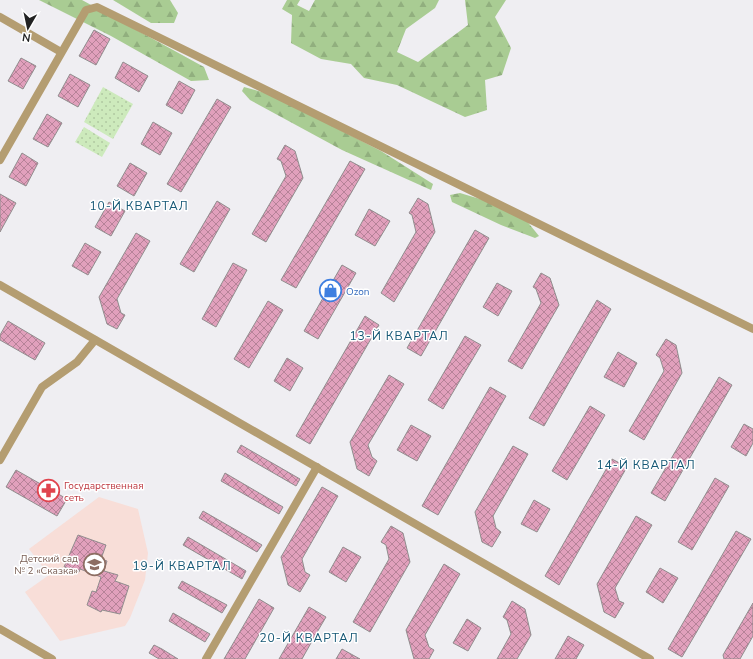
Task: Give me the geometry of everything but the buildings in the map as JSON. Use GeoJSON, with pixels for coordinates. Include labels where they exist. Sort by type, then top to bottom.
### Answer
{"type":"FeatureCollection","features":[{"type":"Feature","properties":{"kind":"street"},"geometry":{"type":"LineString","coordinates":[[0,160],[86,10],[91,7],[100,8],[753,329]]}},
{"type":"Feature","properties":{"kind":"street"},"geometry":{"type":"LineString","coordinates":[[0,17],[61,52]]}},
{"type":"Feature","properties":{"kind":"street"},"geometry":{"type":"LineString","coordinates":[[0,285],[650,659]]}},
{"type":"Feature","properties":{"kind":"street"},"geometry":{"type":"LineString","coordinates":[[0,460],[42,386],[77,362],[95,340]]}},
{"type":"Feature","properties":{"kind":"street"},"geometry":{"type":"LineString","coordinates":[[206,659],[317,468]]}},
{"type":"Feature","properties":{"kind":"street"},"geometry":{"type":"LineString","coordinates":[[0,629],[52,659]]}},
{"type":"Feature","properties":{"kind":"shaded area","name":"Детский сад № 2 «Сказка»"},"geometry":{"type":"Polygon","coordinates":[[[99,497],[138,509],[148,553],[145,580],[130,618],[125,626],[60,641],[25,592],[49,575],[29,549],[99,497]]]}},
{"type":"Feature","properties":{"kind":"green space"},"geometry":{"type":"Polygon","coordinates":[[[39,0],[82,0],[204,67],[209,80],[191,81],[111,36],[39,0]]]}},
{"type":"Feature","properties":{"kind":"green space"},"geometry":{"type":"Polygon","coordinates":[[[113,0],[170,0],[178,13],[174,23],[151,23],[113,0]]]}},
{"type":"Feature","properties":{"kind":"green space"},"geometry":{"type":"Polygon","coordinates":[[[287,0],[300,0],[297,5],[309,11],[315,0],[439,0],[435,8],[406,29],[397,52],[418,62],[468,25],[465,0],[506,0],[495,17],[511,48],[502,75],[485,80],[487,110],[465,117],[397,85],[364,78],[351,64],[321,59],[291,43],[292,15],[282,9],[287,0]]]}},
{"type":"Feature","properties":{"kind":"green space"},"geometry":{"type":"Polygon","coordinates":[[[103,87],[133,104],[113,139],[84,122],[103,87]]]}},
{"type":"Feature","properties":{"kind":"green space"},"geometry":{"type":"Polygon","coordinates":[[[244,87],[269,94],[381,151],[433,184],[431,190],[342,150],[250,100],[242,91],[244,87]]]}},
{"type":"Feature","properties":{"kind":"green space"},"geometry":{"type":"Polygon","coordinates":[[[84,127],[110,143],[102,157],[75,142],[84,127]]]}},
{"type":"Feature","properties":{"kind":"green space"},"geometry":{"type":"Polygon","coordinates":[[[460,193],[490,202],[526,220],[539,236],[535,238],[501,225],[452,202],[450,195],[460,193]]]}},
{"type":"Feature","properties":{"kind":"place","name":"Ozon"},"geometry":{"type":"Point","coordinates":[331,291]}},
{"type":"Feature","properties":{"kind":"place","name":"Государственная сеть"},"geometry":{"type":"Point","coordinates":[48,491]}},
{"type":"Feature","properties":{"kind":"place","name":"Детский сад № 2 «Сказка»"},"geometry":{"type":"Point","coordinates":[94,564]}},
{"type":"Feature","properties":{"kind":"district","name":"10-Й КВАРТАЛ"},"geometry":{"type":"Point","coordinates":[139,206]}},
{"type":"Feature","properties":{"kind":"district","name":"13-Й КВАРТАЛ"},"geometry":{"type":"Point","coordinates":[399,336]}},
{"type":"Feature","properties":{"kind":"district","name":"14-Й КВАРТАЛ"},"geometry":{"type":"Point","coordinates":[646,465]}},
{"type":"Feature","properties":{"kind":"district","name":"19-Й КВАРТАЛ"},"geometry":{"type":"Point","coordinates":[182,566]}},
{"type":"Feature","properties":{"kind":"district","name":"20-Й КВАРТАЛ"},"geometry":{"type":"Point","coordinates":[309,638]}}]}
